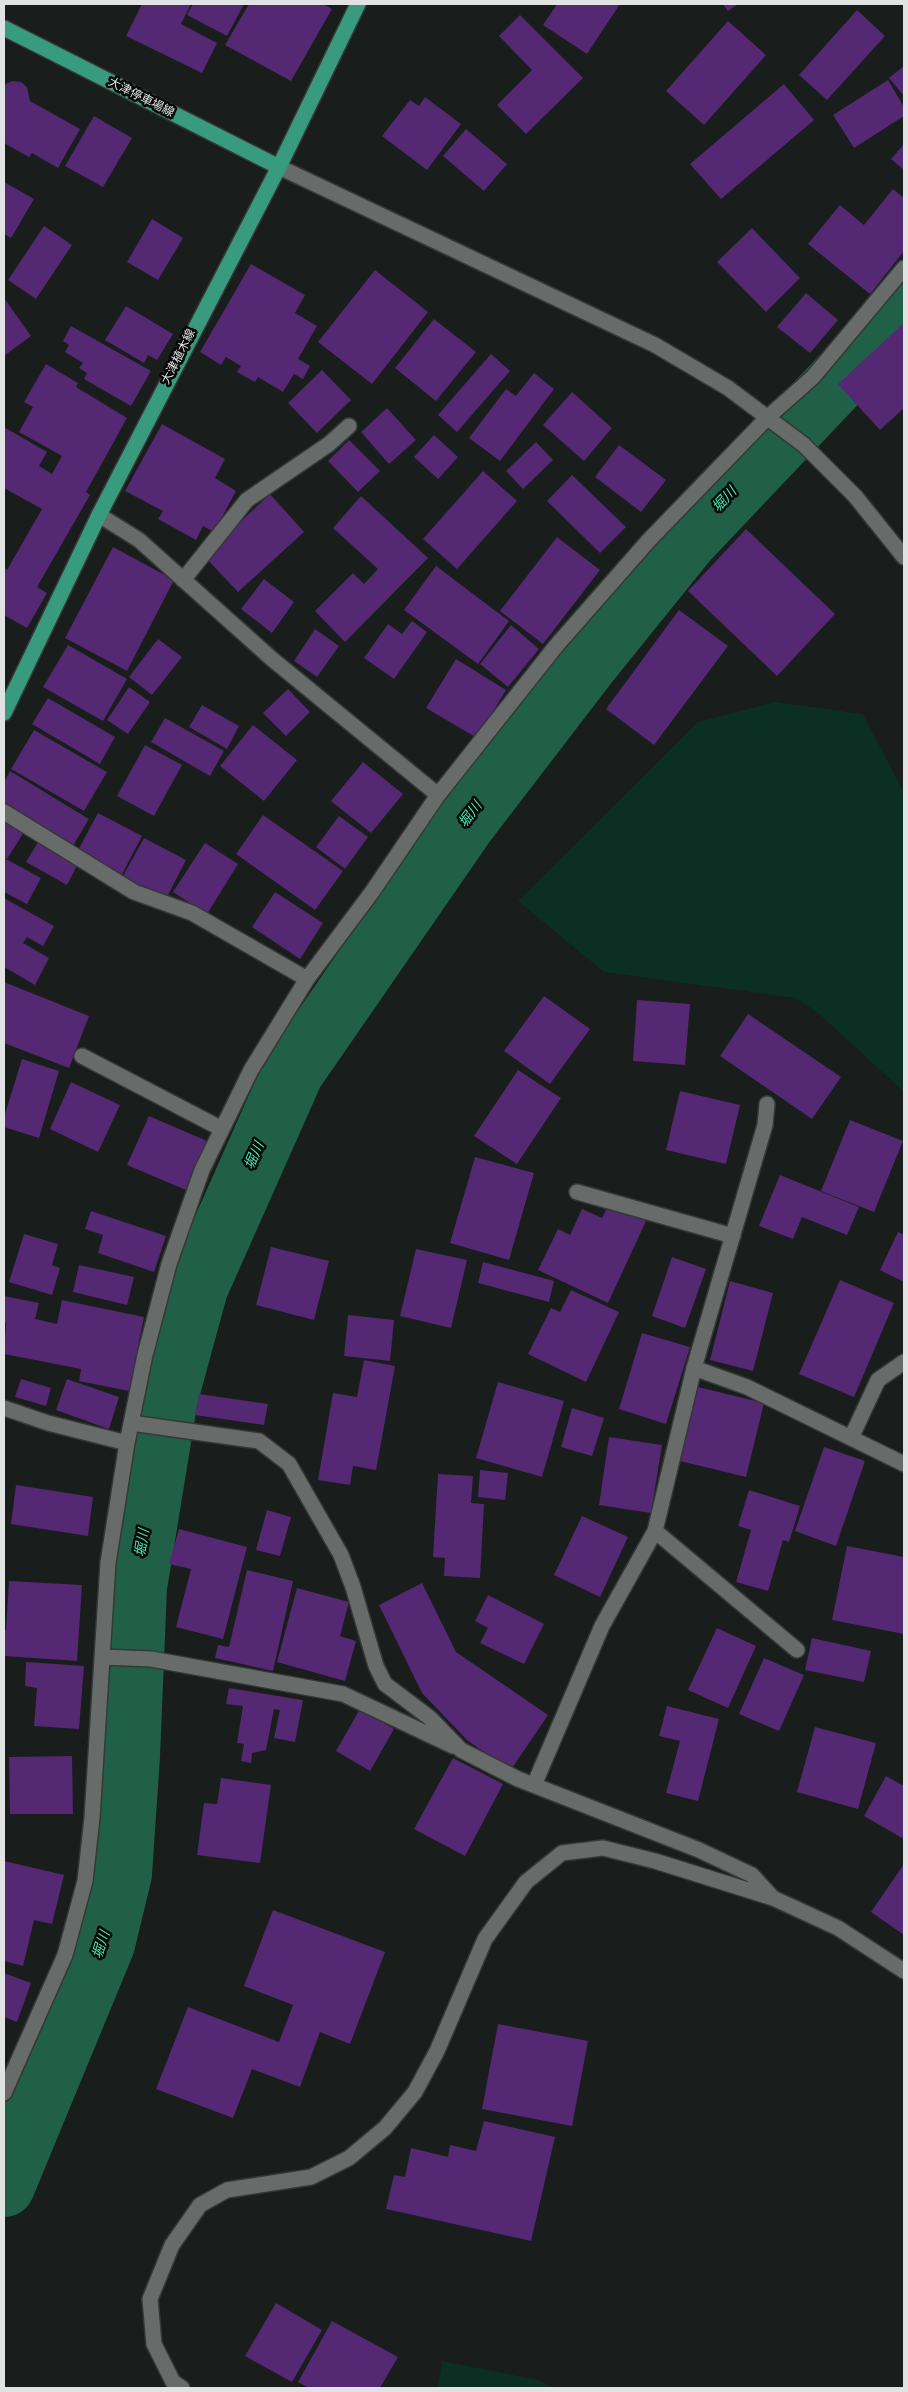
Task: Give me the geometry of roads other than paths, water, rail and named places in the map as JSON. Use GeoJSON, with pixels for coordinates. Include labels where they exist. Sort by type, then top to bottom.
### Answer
{"type":"FeatureCollection","features":[{"type":"Feature","properties":{"kind":"main road","name":"大津植木線"},"geometry":{"type":"LineString","coordinates":[[4,713],[99,515],[279,167],[358,4]]}},
{"type":"Feature","properties":{"kind":"main road","name":"大津停車場線"},"geometry":{"type":"LineString","coordinates":[[4,29],[279,167]]}},
{"type":"Feature","properties":{"kind":"street"},"geometry":{"type":"LineString","coordinates":[[279,167],[655,345],[728,388],[804,445],[854,496],[904,558]]}},
{"type":"Feature","properties":{"kind":"street"},"geometry":{"type":"LineString","coordinates":[[4,2093],[65,1955],[84,1881],[92,1818],[108,1563],[127,1443],[145,1355],[170,1264],[202,1170],[251,1070],[307,979],[372,892],[438,795],[556,646],[649,540],[773,420],[813,377],[904,268]]}},
{"type":"Feature","properties":{"kind":"street"},"geometry":{"type":"LineString","coordinates":[[183,580],[247,500],[329,444],[349,426]]}},
{"type":"Feature","properties":{"kind":"street"},"geometry":{"type":"LineString","coordinates":[[99,515],[139,540],[272,659],[438,795]]}},
{"type":"Feature","properties":{"kind":"street"},"geometry":{"type":"LineString","coordinates":[[4,812],[134,892],[192,913],[307,979]]}},
{"type":"Feature","properties":{"kind":"street"},"geometry":{"type":"LineString","coordinates":[[82,1056],[222,1129]]}},
{"type":"Feature","properties":{"kind":"street"},"geometry":{"type":"LineString","coordinates":[[534,1785],[602,1626],[655,1531],[694,1368],[765,1125],[767,1104]]}},
{"type":"Feature","properties":{"kind":"street"},"geometry":{"type":"LineString","coordinates":[[577,1192],[733,1236]]}},
{"type":"Feature","properties":{"kind":"street"},"geometry":{"type":"LineString","coordinates":[[851,1438],[878,1380],[904,1362]]}},
{"type":"Feature","properties":{"kind":"street"},"geometry":{"type":"LineString","coordinates":[[694,1368],[747,1387],[904,1464]]}},
{"type":"Feature","properties":{"kind":"street"},"geometry":{"type":"LineString","coordinates":[[4,1408],[48,1423],[127,1443]]}},
{"type":"Feature","properties":{"kind":"street"},"geometry":{"type":"LineString","coordinates":[[131,1423],[259,1441],[289,1464],[341,1555],[353,1587],[376,1666],[385,1684],[430,1718],[462,1750]]}},
{"type":"Feature","properties":{"kind":"street"},"geometry":{"type":"LineString","coordinates":[[655,1531],[797,1650]]}},
{"type":"Feature","properties":{"kind":"street"},"geometry":{"type":"LineString","coordinates":[[102,1657],[151,1659],[343,1694],[534,1785],[690,1846],[752,1875],[772,1898]]}},
{"type":"Feature","properties":{"kind":"street"},"geometry":{"type":"LineString","coordinates":[[182,2388],[173,2382],[154,2344],[150,2299],[172,2245],[200,2205],[227,2190],[311,2177],[349,2158],[385,2128],[415,2092],[437,2052],[485,1939],[526,1882],[562,1853],[603,1848],[655,1861],[772,1898],[838,1928],[904,1971]]}},
{"type":"Feature","properties":{"kind":"waterway","name":"堀川"},"geometry":{"type":"LineString","coordinates":[[4,2186],[104,1944],[121,1874],[129,1756],[136,1587],[167,1398],[197,1288],[293,1072],[465,823],[590,660],[686,541],[904,311]]}}]}
